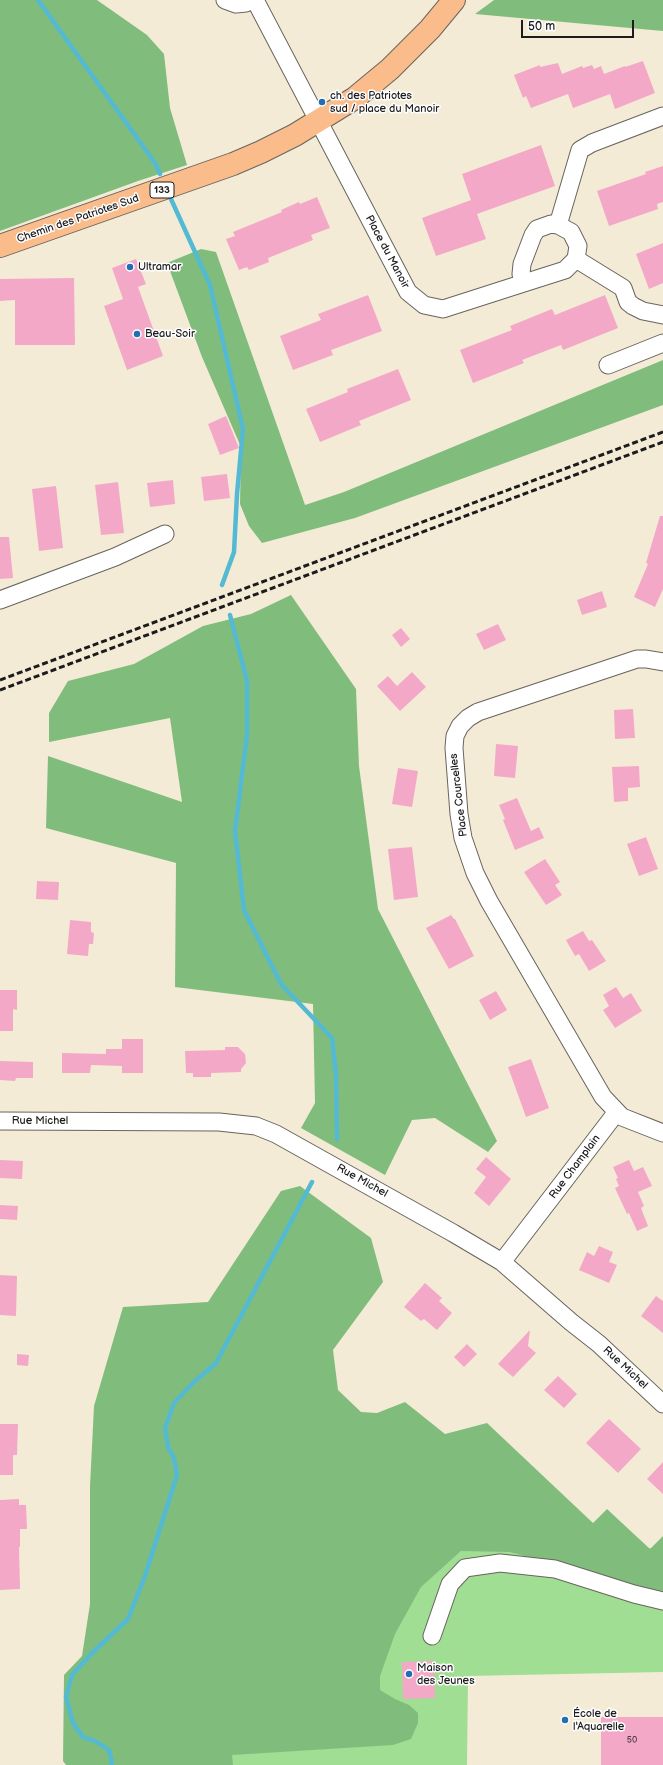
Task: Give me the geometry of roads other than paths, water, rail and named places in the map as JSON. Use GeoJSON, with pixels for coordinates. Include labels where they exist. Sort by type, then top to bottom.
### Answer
{"type":"FeatureCollection","features":[{"type":"Feature","properties":{"kind":"main road","name":"Chemin des Patriotes Sud"},"geometry":{"type":"LineString","coordinates":[[0,246],[233,164],[261,152],[319,121],[354,98],[390,69],[430,29],[454,0]]}},
{"type":"Feature","properties":{"kind":"street"},"geometry":{"type":"LineString","coordinates":[[224,0],[236,4],[246,3],[251,0]]}},
{"type":"Feature","properties":{"kind":"street","name":"Place du Manoir"},"geometry":{"type":"LineString","coordinates":[[255,0],[402,282],[415,300],[424,305],[443,309],[565,270],[576,259]]}},
{"type":"Feature","properties":{"kind":"street"},"geometry":{"type":"LineString","coordinates":[[558,225],[580,150],[592,143],[663,116]]}},
{"type":"Feature","properties":{"kind":"street"},"geometry":{"type":"LineString","coordinates":[[524,282],[521,274],[522,264],[533,234],[544,226],[550,224],[558,225],[571,232],[576,238],[578,246],[576,259],[623,288],[628,302],[632,306],[643,311],[663,315]]}},
{"type":"Feature","properties":{"kind":"street"},"geometry":{"type":"LineString","coordinates":[[608,366],[663,343]]}},
{"type":"Feature","properties":{"kind":"street"},"geometry":{"type":"LineString","coordinates":[[0,600],[115,557],[165,534]]}},
{"type":"Feature","properties":{"kind":"street","name":"Place Courcelles"},"geometry":{"type":"LineString","coordinates":[[616,1113],[602,1097],[489,901],[475,873],[466,850],[461,826],[454,761],[454,742],[460,726],[468,718],[478,712],[637,659],[663,662]]}},
{"type":"Feature","properties":{"kind":"street"},"geometry":{"type":"LineString","coordinates":[[616,1113],[628,1120],[663,1133]]}},
{"type":"Feature","properties":{"kind":"street","name":"Rue Champlain"},"geometry":{"type":"LineString","coordinates":[[502,1262],[616,1113]]}},
{"type":"Feature","properties":{"kind":"street","name":"Rue Michel"},"geometry":{"type":"LineString","coordinates":[[0,1121],[219,1122],[256,1126],[287,1139],[502,1262],[571,1322],[599,1344],[663,1404]]}},
{"type":"Feature","properties":{"kind":"street"},"geometry":{"type":"LineString","coordinates":[[432,1636],[450,1584],[465,1568],[500,1563],[555,1570],[634,1594],[663,1600]]}},
{"type":"Feature","properties":{"kind":"waterway"},"geometry":{"type":"LineString","coordinates":[[38,0],[155,163],[160,174]]}},
{"type":"Feature","properties":{"kind":"waterway"},"geometry":{"type":"LineString","coordinates":[[171,199],[210,285],[243,429],[237,494],[234,552],[222,585]]}},
{"type":"Feature","properties":{"kind":"waterway"},"geometry":{"type":"LineString","coordinates":[[230,615],[247,681],[247,735],[235,831],[244,910],[281,984],[332,1038],[336,1075],[337,1139]]}},
{"type":"Feature","properties":{"kind":"waterway"},"geometry":{"type":"LineString","coordinates":[[111,1765],[112,1762],[109,1750],[97,1742],[83,1737],[73,1723],[66,1697],[72,1675],[93,1652],[128,1619],[145,1576],[177,1475],[174,1458],[168,1447],[165,1428],[174,1403],[193,1383],[216,1363],[312,1182]]}},
{"type":"Feature","properties":{"kind":"railway"},"geometry":{"type":"LineString","coordinates":[[0,680],[663,432]]}},
{"type":"Feature","properties":{"kind":"railway"},"geometry":{"type":"LineString","coordinates":[[0,690],[663,442]]}},
{"type":"Feature","properties":{"kind":"place","name":"ch. des Patriotes sud / place du Manoir"},"geometry":{"type":"Point","coordinates":[322,102]}},
{"type":"Feature","properties":{"kind":"place","name":"Ultramar"},"geometry":{"type":"Point","coordinates":[130,267]}},
{"type":"Feature","properties":{"kind":"place","name":"Beau-Soir"},"geometry":{"type":"Point","coordinates":[137,334]}},
{"type":"Feature","properties":{"kind":"place","name":"Maison des Jeunes"},"geometry":{"type":"Point","coordinates":[409,1674]}},
{"type":"Feature","properties":{"kind":"place","name":"École de l'Aquarelle"},"geometry":{"type":"Point","coordinates":[565,1720]}}]}
